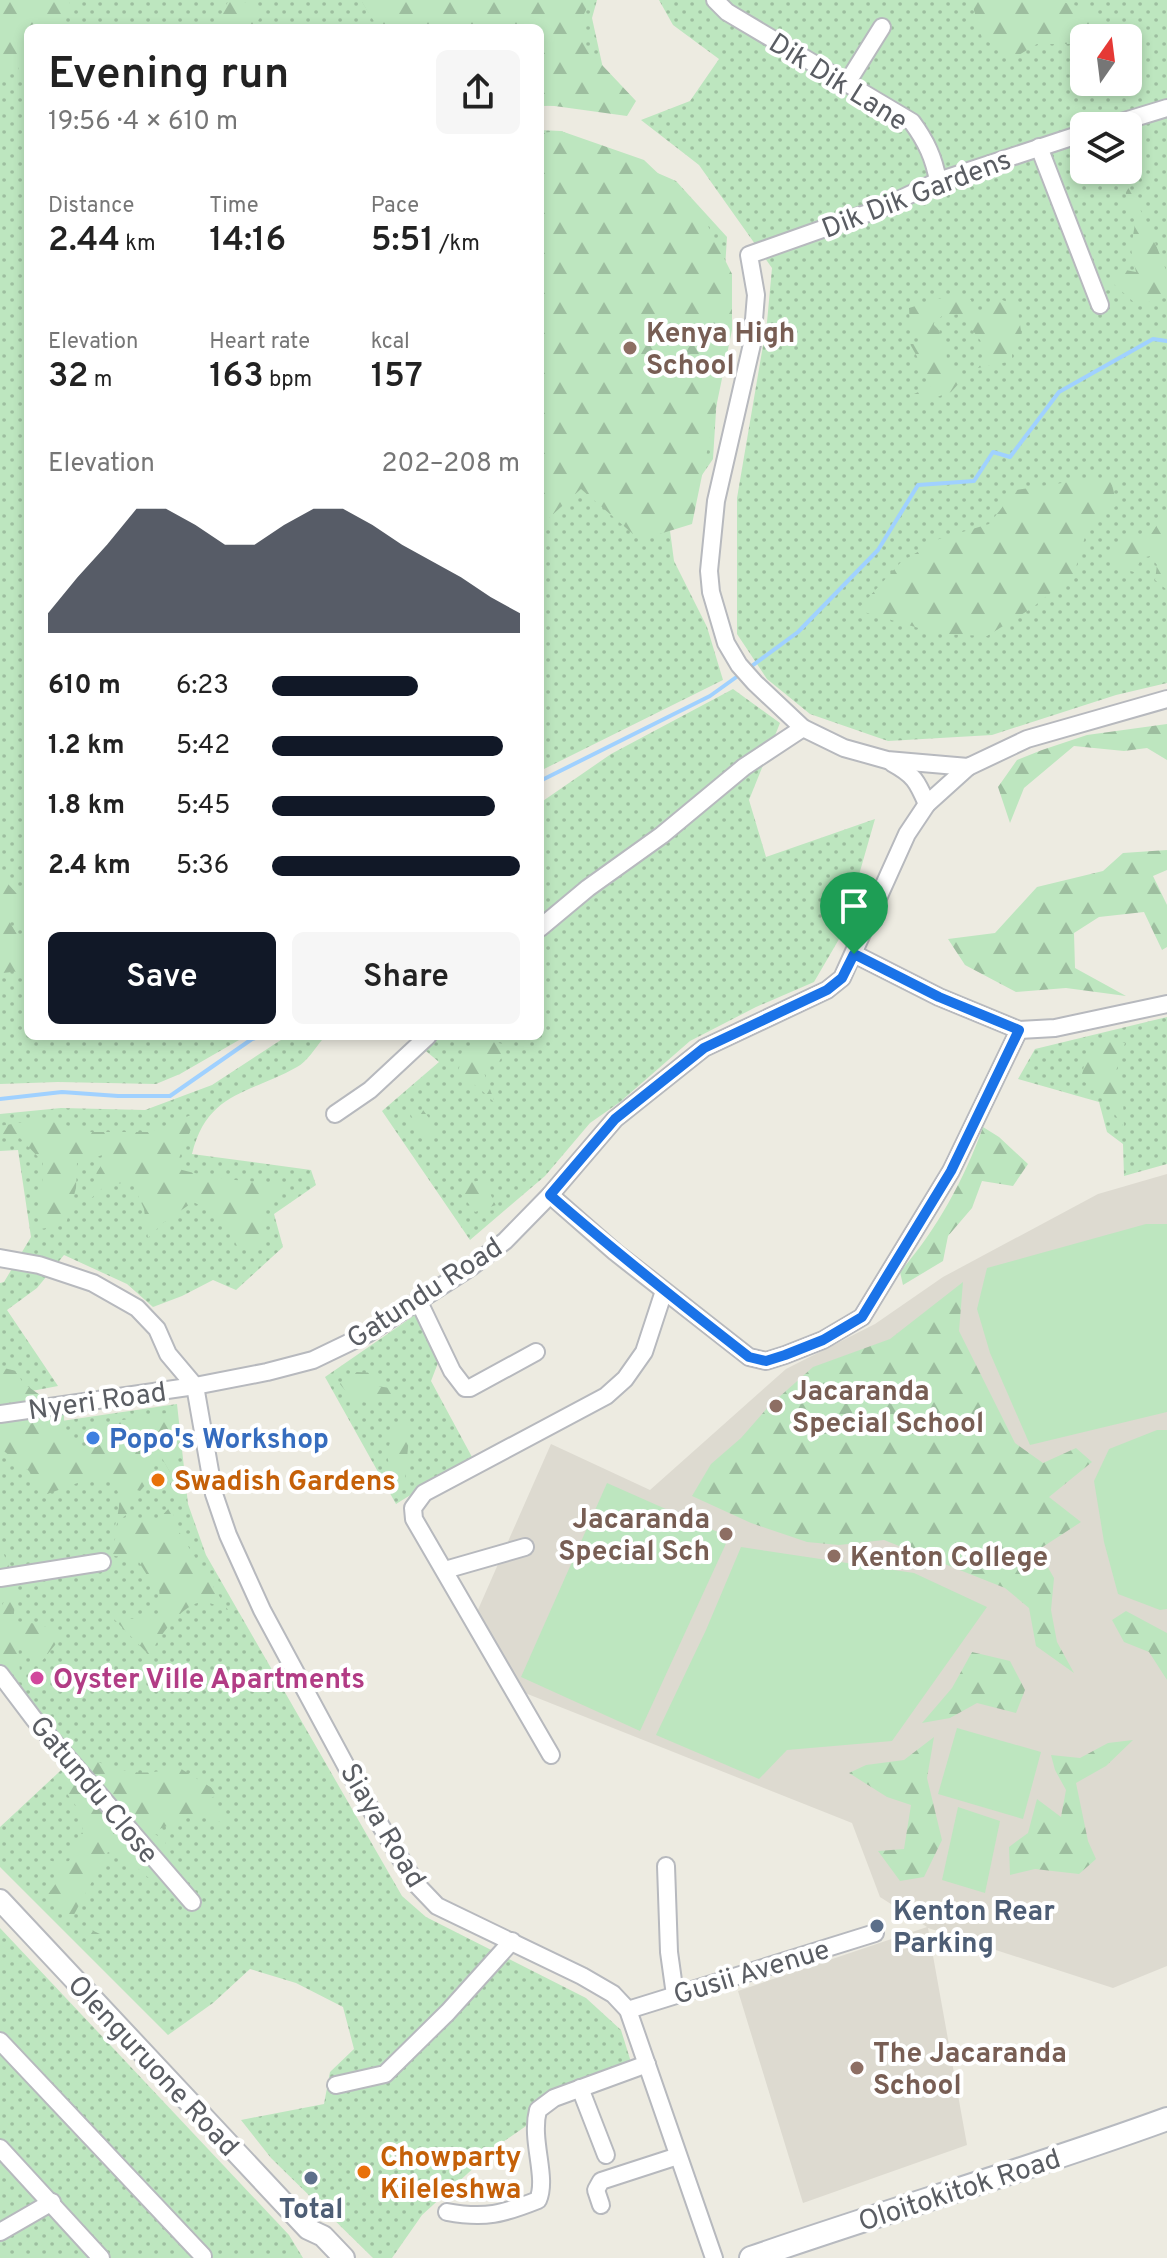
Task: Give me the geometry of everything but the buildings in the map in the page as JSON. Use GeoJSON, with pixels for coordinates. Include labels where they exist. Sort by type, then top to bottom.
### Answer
{"type":"FeatureCollection","features":[{"type":"Feature","properties":{"kind":"main road","name":"Oloitokitok Road"},"geometry":{"type":"LineString","coordinates":[[751,2258],[1167,2119]]}},
{"type":"Feature","properties":{"kind":"street","name":"Dik Dik Lane"},"geometry":{"type":"LineString","coordinates":[[715,0],[727,12],[912,122],[925,140],[938,181]]}},
{"type":"Feature","properties":{"kind":"street"},"geometry":{"type":"LineString","coordinates":[[847,83],[882,27]]}},
{"type":"Feature","properties":{"kind":"street"},"geometry":{"type":"LineString","coordinates":[[1142,116],[1167,108]]}},
{"type":"Feature","properties":{"kind":"street","name":"Dik Dik Gardens"},"geometry":{"type":"LineString","coordinates":[[803,728],[739,665],[726,643],[711,592],[709,571],[716,501],[752,344],[756,295],[749,255],[882,208],[938,181],[1070,137]]}},
{"type":"Feature","properties":{"kind":"street"},"geometry":{"type":"LineString","coordinates":[[1039,147],[1100,305]]}},
{"type":"Feature","properties":{"kind":"street"},"geometry":{"type":"LineString","coordinates":[[544,925],[588,888],[662,835],[744,767],[803,728],[844,748],[887,760],[968,767],[1027,739],[1167,699]]}},
{"type":"Feature","properties":{"kind":"street"},"geometry":{"type":"LineString","coordinates":[[887,760],[916,779],[927,804]]}},
{"type":"Feature","properties":{"kind":"street","name":"Gatundu Road"},"geometry":{"type":"LineString","coordinates":[[195,1386],[313,1360],[367,1334],[419,1302],[505,1241],[550,1195],[615,1119],[649,1089],[704,1048],[827,990],[842,978],[896,854],[927,804],[968,767]]}},
{"type":"Feature","properties":{"kind":"street"},"geometry":{"type":"LineString","coordinates":[[854,954],[939,997],[1019,1030],[1055,1028],[1167,1004]]}},
{"type":"Feature","properties":{"kind":"street"},"geometry":{"type":"LineString","coordinates":[[550,1195],[664,1291],[749,1357],[759,1361],[785,1355],[823,1340],[862,1317],[951,1171],[1019,1030]]}},
{"type":"Feature","properties":{"kind":"street"},"geometry":{"type":"LineString","coordinates":[[335,1114],[370,1090],[424,1040]]}},
{"type":"Feature","properties":{"kind":"street"},"geometry":{"type":"LineString","coordinates":[[0,1258],[39,1265],[93,1283],[137,1308],[157,1329],[168,1354],[195,1386]]}},
{"type":"Feature","properties":{"kind":"street"},"geometry":{"type":"LineString","coordinates":[[551,1755],[414,1519],[413,1508],[418,1498],[606,1396],[625,1379],[644,1352],[664,1291]]}},
{"type":"Feature","properties":{"kind":"street"},"geometry":{"type":"LineString","coordinates":[[419,1302],[452,1371],[465,1388],[536,1352]]}},
{"type":"Feature","properties":{"kind":"street","name":"Nyeri Road"},"geometry":{"type":"LineString","coordinates":[[0,1414],[195,1386]]}},
{"type":"Feature","properties":{"kind":"street","name":"Siaya Road"},"geometry":{"type":"LineString","coordinates":[[195,1386],[214,1494],[228,1535],[262,1610],[359,1790],[416,1884],[437,1906],[582,1976],[613,1994],[628,2010]]}},
{"type":"Feature","properties":{"kind":"street"},"geometry":{"type":"LineString","coordinates":[[445,1570],[525,1547]]}},
{"type":"Feature","properties":{"kind":"street"},"geometry":{"type":"LineString","coordinates":[[0,1578],[102,1562]]}},
{"type":"Feature","properties":{"kind":"street","name":"Gatundu Close"},"geometry":{"type":"LineString","coordinates":[[0,1674],[34,1719],[192,1902]]}},
{"type":"Feature","properties":{"kind":"street"},"geometry":{"type":"LineString","coordinates":[[666,1866],[669,1952],[675,1995]]}},
{"type":"Feature","properties":{"kind":"street","name":"Olenguruone Road"},"geometry":{"type":"LineString","coordinates":[[0,1900],[308,2229],[323,2236],[344,2258]]}},
{"type":"Feature","properties":{"kind":"street","name":"Gusii Avenue"},"geometry":{"type":"LineString","coordinates":[[628,2010],[875,1933]]}},
{"type":"Feature","properties":{"kind":"street"},"geometry":{"type":"LineString","coordinates":[[336,2085],[385,2074],[448,2012],[512,1941]]}},
{"type":"Feature","properties":{"kind":"street"},"geometry":{"type":"LineString","coordinates":[[628,2010],[714,2258]]}},
{"type":"Feature","properties":{"kind":"street"},"geometry":{"type":"LineString","coordinates":[[0,2041],[203,2256]]}},
{"type":"Feature","properties":{"kind":"street"},"geometry":{"type":"LineString","coordinates":[[447,2212],[490,2216],[538,2200],[541,2185],[534,2134],[538,2110],[545,2103],[580,2088],[647,2064]]}},
{"type":"Feature","properties":{"kind":"street"},"geometry":{"type":"LineString","coordinates":[[580,2088],[606,2155]]}},
{"type":"Feature","properties":{"kind":"street"},"geometry":{"type":"LineString","coordinates":[[0,2148],[101,2258]]}},
{"type":"Feature","properties":{"kind":"street"},"geometry":{"type":"LineString","coordinates":[[601,2205],[596,2190],[601,2181],[678,2156]]}},
{"type":"Feature","properties":{"kind":"street"},"geometry":{"type":"LineString","coordinates":[[0,2232],[52,2202]]}},
{"type":"Feature","properties":{"kind":"street","name":"Olenguruone Road"},"geometry":{"type":"LineString","coordinates":[[308,2229],[315,2248],[325,2258]]}},
{"type":"Feature","properties":{"kind":"shaded area","name":"Kenton College"},"geometry":{"type":"Polygon","coordinates":[[[1167,1174],[1167,1966],[1113,1988],[928,1928],[967,2145],[803,2203],[738,1991],[927,1927],[880,1897],[852,1823],[520,1691],[473,1621],[551,1444],[650,1490],[786,1369],[875,1324],[943,1277],[1098,1194],[1167,1174]]]}},
{"type":"Feature","properties":{"kind":"green space"},"geometry":{"type":"Polygon","coordinates":[[[0,0],[597,0],[592,18],[611,105],[544,106],[544,24],[24,24],[24,1040],[239,1040],[156,1084],[0,1084],[0,0]]]}},
{"type":"Feature","properties":{"kind":"green space"},"geometry":{"type":"Polygon","coordinates":[[[0,0],[68,0],[74,11],[57,24],[24,24],[24,84],[17,64],[0,74],[0,0]]]}},
{"type":"Feature","properties":{"kind":"green space"},"geometry":{"type":"Polygon","coordinates":[[[229,0],[241,0],[263,13],[256,24],[221,24],[222,12],[229,0]]]}},
{"type":"Feature","properties":{"kind":"green space"},"geometry":{"type":"Polygon","coordinates":[[[361,0],[591,0],[584,14],[586,48],[636,101],[627,116],[544,105],[544,24],[376,24],[361,0]]]}},
{"type":"Feature","properties":{"kind":"green space"},"geometry":{"type":"Polygon","coordinates":[[[659,0],[1167,0],[1167,683],[1116,695],[992,735],[888,741],[810,714],[767,679],[737,634],[737,498],[767,322],[772,268],[699,165],[641,120],[690,101],[719,59],[673,25],[659,0]]]}},
{"type":"Feature","properties":{"kind":"green space"},"geometry":{"type":"Polygon","coordinates":[[[971,0],[1056,0],[1094,11],[1109,24],[1070,24],[1070,44],[1037,44],[1014,58],[982,38],[971,0]]]}},
{"type":"Feature","properties":{"kind":"green space","name":"Kenya High School"},"geometry":{"type":"Polygon","coordinates":[[[544,130],[561,131],[676,181],[727,237],[713,459],[669,523],[674,561],[707,627],[723,680],[544,769],[544,130]]]}},
{"type":"Feature","properties":{"kind":"green space","name":"Kenya High School"},"geometry":{"type":"Polygon","coordinates":[[[561,131],[644,160],[703,216],[732,274],[732,330],[692,524],[640,540],[581,489],[544,522],[544,133],[561,131]]]}},
{"type":"Feature","properties":{"kind":"green space"},"geometry":{"type":"Polygon","coordinates":[[[1123,184],[1126,184],[1146,220],[1166,270],[1167,297],[1137,305],[1108,279],[1120,269],[1136,272],[1131,249],[1135,223],[1123,184]]]}},
{"type":"Feature","properties":{"kind":"green space"},"geometry":{"type":"Polygon","coordinates":[[[955,294],[971,300],[974,311],[985,310],[1000,299],[1017,306],[1022,337],[1012,349],[1012,361],[978,368],[987,356],[980,340],[960,314],[942,316],[933,324],[940,331],[938,339],[946,344],[947,366],[957,370],[962,380],[951,392],[920,403],[914,394],[933,385],[910,344],[921,344],[921,335],[910,326],[909,308],[955,294]]]}},
{"type":"Feature","properties":{"kind":"green space"},"geometry":{"type":"Polygon","coordinates":[[[1075,481],[1111,481],[1117,505],[1087,530],[1074,574],[1032,608],[987,636],[939,634],[857,610],[901,562],[939,539],[989,524],[1016,490],[1075,481]]]}},
{"type":"Feature","properties":{"kind":"green space"},"geometry":{"type":"Polygon","coordinates":[[[1167,509],[1167,590],[1155,580],[1157,565],[1150,556],[1142,558],[1134,572],[1114,567],[1111,553],[1123,538],[1150,536],[1167,509]]]}},
{"type":"Feature","properties":{"kind":"green space"},"geometry":{"type":"Polygon","coordinates":[[[733,689],[780,723],[749,800],[766,857],[875,819],[842,934],[814,982],[690,1041],[620,1102],[590,1123],[545,1176],[470,1240],[382,1111],[439,1062],[413,1040],[544,1040],[544,800],[611,754],[733,689]]]}},
{"type":"Feature","properties":{"kind":"green space"},"geometry":{"type":"Polygon","coordinates":[[[1167,724],[1167,760],[1147,748],[1124,751],[1074,746],[1024,788],[1010,823],[998,787],[1017,760],[1087,735],[1167,724]]]}},
{"type":"Feature","properties":{"kind":"green space"},"geometry":{"type":"Polygon","coordinates":[[[1167,850],[1167,870],[1153,876],[1167,905],[1167,947],[1162,950],[1144,912],[1099,917],[1074,933],[1075,968],[1126,996],[1066,988],[1016,992],[965,965],[948,939],[995,933],[1037,887],[1103,871],[1123,853],[1167,850]]]}},
{"type":"Feature","properties":{"kind":"green space"},"geometry":{"type":"Polygon","coordinates":[[[0,875],[17,894],[24,895],[24,920],[7,918],[24,945],[24,970],[3,973],[0,979],[0,875]]]}},
{"type":"Feature","properties":{"kind":"green space"},"geometry":{"type":"Polygon","coordinates":[[[1167,1017],[1167,1164],[1124,1176],[1123,1144],[1107,1132],[1099,1102],[1018,1079],[1035,1049],[1167,1017]]]}},
{"type":"Feature","properties":{"kind":"green space"},"geometry":{"type":"Polygon","coordinates":[[[1106,1038],[1125,1043],[1116,1071],[1123,1099],[1124,1127],[1100,1094],[1081,1079],[1085,1061],[1106,1038]]]}},
{"type":"Feature","properties":{"kind":"green space"},"geometry":{"type":"Polygon","coordinates":[[[281,1040],[322,1040],[301,1065],[219,1106],[199,1134],[192,1154],[311,1170],[316,1185],[274,1214],[283,1247],[236,1290],[213,1280],[153,1307],[127,1284],[64,1255],[37,1288],[7,1310],[58,1386],[0,1397],[0,1283],[4,1282],[31,1237],[18,1150],[0,1151],[0,1114],[61,1108],[145,1110],[212,1085],[281,1040]]]}},
{"type":"Feature","properties":{"kind":"green space"},"geometry":{"type":"Polygon","coordinates":[[[478,1040],[508,1045],[499,1062],[482,1067],[495,1103],[458,1074],[462,1051],[478,1040]]]}},
{"type":"Feature","properties":{"kind":"green space"},"geometry":{"type":"Polygon","coordinates":[[[423,1110],[440,1133],[423,1141],[410,1113],[423,1110]]]}},
{"type":"Feature","properties":{"kind":"green space"},"geometry":{"type":"Polygon","coordinates":[[[198,1112],[175,1168],[230,1180],[287,1182],[262,1212],[262,1245],[238,1248],[222,1216],[193,1202],[148,1238],[144,1209],[132,1182],[106,1185],[86,1203],[97,1172],[109,1153],[77,1163],[76,1188],[66,1224],[41,1229],[43,1162],[20,1138],[0,1134],[0,1126],[42,1119],[91,1132],[150,1132],[198,1112]]]}},
{"type":"Feature","properties":{"kind":"green space"},"geometry":{"type":"Polygon","coordinates":[[[983,1127],[999,1137],[1028,1164],[1013,1186],[982,1181],[972,1208],[948,1236],[943,1261],[903,1285],[900,1272],[926,1239],[948,1203],[983,1127]]]}},
{"type":"Feature","properties":{"kind":"green space"},"geometry":{"type":"Polygon","coordinates":[[[483,1180],[496,1205],[475,1212],[454,1185],[483,1180]]]}},
{"type":"Feature","properties":{"kind":"green space"},"geometry":{"type":"Polygon","coordinates":[[[1146,1224],[1167,1224],[1167,1412],[1030,1445],[990,1353],[977,1309],[987,1268],[1146,1224]]]}},
{"type":"Feature","properties":{"kind":"green space"},"geometry":{"type":"Polygon","coordinates":[[[963,1282],[959,1331],[1015,1443],[1043,1463],[1076,1448],[1092,1462],[1049,1497],[1081,1522],[1038,1550],[1054,1578],[1051,1610],[1057,1642],[1074,1673],[1036,1646],[1029,1608],[1005,1588],[884,1540],[839,1545],[807,1542],[751,1523],[692,1496],[711,1464],[813,1367],[890,1339],[963,1282]]]}},
{"type":"Feature","properties":{"kind":"green space"},"geometry":{"type":"Polygon","coordinates":[[[415,1315],[438,1363],[431,1381],[472,1457],[396,1504],[325,1377],[415,1315]]]}},
{"type":"Feature","properties":{"kind":"green space"},"geometry":{"type":"Polygon","coordinates":[[[0,1367],[16,1371],[23,1383],[64,1412],[68,1438],[90,1452],[90,1425],[174,1412],[179,1470],[170,1472],[159,1453],[148,1482],[140,1491],[134,1489],[136,1502],[128,1503],[126,1508],[129,1513],[118,1521],[113,1536],[119,1501],[112,1481],[83,1481],[42,1496],[29,1471],[0,1448],[0,1367]]]}},
{"type":"Feature","properties":{"kind":"green space"},"geometry":{"type":"Polygon","coordinates":[[[376,1373],[377,1386],[390,1388],[395,1400],[364,1402],[353,1398],[340,1384],[348,1375],[376,1373]]]}},
{"type":"Feature","properties":{"kind":"green space"},"geometry":{"type":"Polygon","coordinates":[[[177,1404],[188,1504],[206,1555],[402,1896],[426,1917],[586,1998],[621,2030],[635,2075],[568,2097],[500,2144],[422,2215],[392,2258],[373,2258],[271,2158],[241,2120],[324,2104],[330,2072],[354,2049],[343,2007],[296,1983],[250,1969],[213,2003],[168,2035],[0,1867],[0,1827],[72,1760],[0,1684],[0,1430],[177,1404]]]}},
{"type":"Feature","properties":{"kind":"green space"},"geometry":{"type":"Polygon","coordinates":[[[398,1424],[410,1426],[405,1480],[399,1485],[388,1461],[390,1442],[398,1424]]]}},
{"type":"Feature","properties":{"kind":"green space"},"geometry":{"type":"Polygon","coordinates":[[[1157,1430],[1167,1430],[1167,1609],[1160,1610],[1118,1594],[1104,1542],[1094,1481],[1109,1449],[1157,1430]]]}},
{"type":"Feature","properties":{"kind":"green space"},"geometry":{"type":"Polygon","coordinates":[[[607,1483],[729,1537],[640,1731],[521,1677],[607,1483]]]}},
{"type":"Feature","properties":{"kind":"green space"},"geometry":{"type":"Polygon","coordinates":[[[172,1505],[176,1527],[228,1610],[203,1602],[187,1608],[158,1640],[150,1656],[110,1615],[130,1619],[161,1617],[159,1587],[137,1559],[108,1555],[124,1518],[157,1521],[172,1505]]]}},
{"type":"Feature","properties":{"kind":"green space"},"geometry":{"type":"Polygon","coordinates":[[[0,1545],[17,1586],[13,1621],[39,1624],[64,1634],[42,1661],[18,1643],[20,1674],[0,1657],[0,1609],[7,1596],[0,1588],[0,1545]]]}},
{"type":"Feature","properties":{"kind":"green space"},"geometry":{"type":"Polygon","coordinates":[[[741,1547],[914,1573],[987,1607],[892,1741],[787,1750],[759,1779],[656,1735],[741,1547]]]}},
{"type":"Feature","properties":{"kind":"green space"},"geometry":{"type":"Polygon","coordinates":[[[1126,1611],[1167,1633],[1167,1680],[1149,1652],[1124,1642],[1112,1620],[1126,1611]]]}},
{"type":"Feature","properties":{"kind":"green space"},"geometry":{"type":"Polygon","coordinates":[[[972,1652],[1010,1661],[1025,1690],[1016,1713],[977,1703],[950,1718],[922,1723],[952,1688],[972,1652]]]}},
{"type":"Feature","properties":{"kind":"green space"},"geometry":{"type":"Polygon","coordinates":[[[957,1728],[1041,1752],[1023,1819],[938,1794],[957,1728]]]}},
{"type":"Feature","properties":{"kind":"green space"},"geometry":{"type":"Polygon","coordinates":[[[934,1737],[927,1778],[942,1840],[924,1877],[900,1881],[878,1851],[904,1849],[911,1805],[887,1797],[849,1773],[866,1765],[904,1760],[934,1737]]]}},
{"type":"Feature","properties":{"kind":"green space"},"geometry":{"type":"Polygon","coordinates":[[[1133,1740],[1106,1766],[1076,1783],[1088,1841],[1096,1859],[1079,1874],[1035,1869],[1010,1875],[1009,1847],[1028,1833],[1037,1799],[1061,1817],[1066,1790],[1051,1755],[1080,1758],[1108,1743],[1133,1740]]]}},
{"type":"Feature","properties":{"kind":"green space"},"geometry":{"type":"Polygon","coordinates":[[[81,1756],[129,1771],[163,1771],[178,1767],[220,1793],[210,1799],[232,1826],[197,1814],[152,1832],[164,1840],[177,1866],[169,1870],[164,1883],[155,1878],[151,1880],[135,1866],[108,1852],[71,1920],[104,1936],[88,1941],[47,1896],[64,1872],[54,1869],[48,1860],[59,1863],[69,1861],[83,1830],[76,1806],[62,1787],[64,1767],[72,1760],[79,1762],[81,1756]]]}},
{"type":"Feature","properties":{"kind":"green space"},"geometry":{"type":"Polygon","coordinates":[[[958,1807],[1000,1821],[985,1893],[942,1880],[958,1807]]]}},
{"type":"Feature","properties":{"kind":"green space"},"geometry":{"type":"Polygon","coordinates":[[[0,1928],[289,2235],[303,2258],[0,2258],[0,1928]]]}},
{"type":"Feature","properties":{"kind":"waterway"},"geometry":{"type":"LineString","coordinates":[[749,668],[798,632],[878,550],[918,485],[974,481],[993,452],[1010,457],[1059,392],[1153,339],[1167,341]]}},
{"type":"Feature","properties":{"kind":"waterway"},"geometry":{"type":"LineString","coordinates":[[544,779],[710,696],[742,673]]}},
{"type":"Feature","properties":{"kind":"waterway"},"geometry":{"type":"LineString","coordinates":[[0,1099],[62,1092],[170,1096],[251,1040]]}},
{"type":"Feature","properties":{"kind":"place","name":"Kenya High School"},"geometry":{"type":"Point","coordinates":[630,348]}},
{"type":"Feature","properties":{"kind":"place","name":"Jacaranda Special School"},"geometry":{"type":"Point","coordinates":[776,1406]}},
{"type":"Feature","properties":{"kind":"place","name":"Popo's Workshop"},"geometry":{"type":"Point","coordinates":[93,1438]}},
{"type":"Feature","properties":{"kind":"place","name":"Swadish Gardens"},"geometry":{"type":"Point","coordinates":[158,1480]}},
{"type":"Feature","properties":{"kind":"place","name":"Jacaranda Special Sch"},"geometry":{"type":"Point","coordinates":[726,1534]}},
{"type":"Feature","properties":{"kind":"place","name":"Kenton College"},"geometry":{"type":"Point","coordinates":[834,1556]}},
{"type":"Feature","properties":{"kind":"place","name":"Oyster Ville Apartments"},"geometry":{"type":"Point","coordinates":[37,1678]}},
{"type":"Feature","properties":{"kind":"place","name":"Kenton Rear Parking"},"geometry":{"type":"Point","coordinates":[877,1926]}},
{"type":"Feature","properties":{"kind":"place","name":"The Jacaranda School"},"geometry":{"type":"Point","coordinates":[857,2068]}},
{"type":"Feature","properties":{"kind":"place","name":"Chowparty Kileleshwa"},"geometry":{"type":"Point","coordinates":[364,2172]}},
{"type":"Feature","properties":{"kind":"place","name":"Total"},"geometry":{"type":"Point","coordinates":[311,2178]}},
{"type":"Feature","properties":{"kind":"route"},"geometry":{"type":"LineString","coordinates":[[854,954],[902,980],[1019,1030],[951,1171],[862,1317],[823,1340],[785,1355],[759,1361],[749,1357],[694,1315],[550,1195],[615,1119],[649,1089],[704,1048],[827,990],[842,978],[854,954]]}}]}
